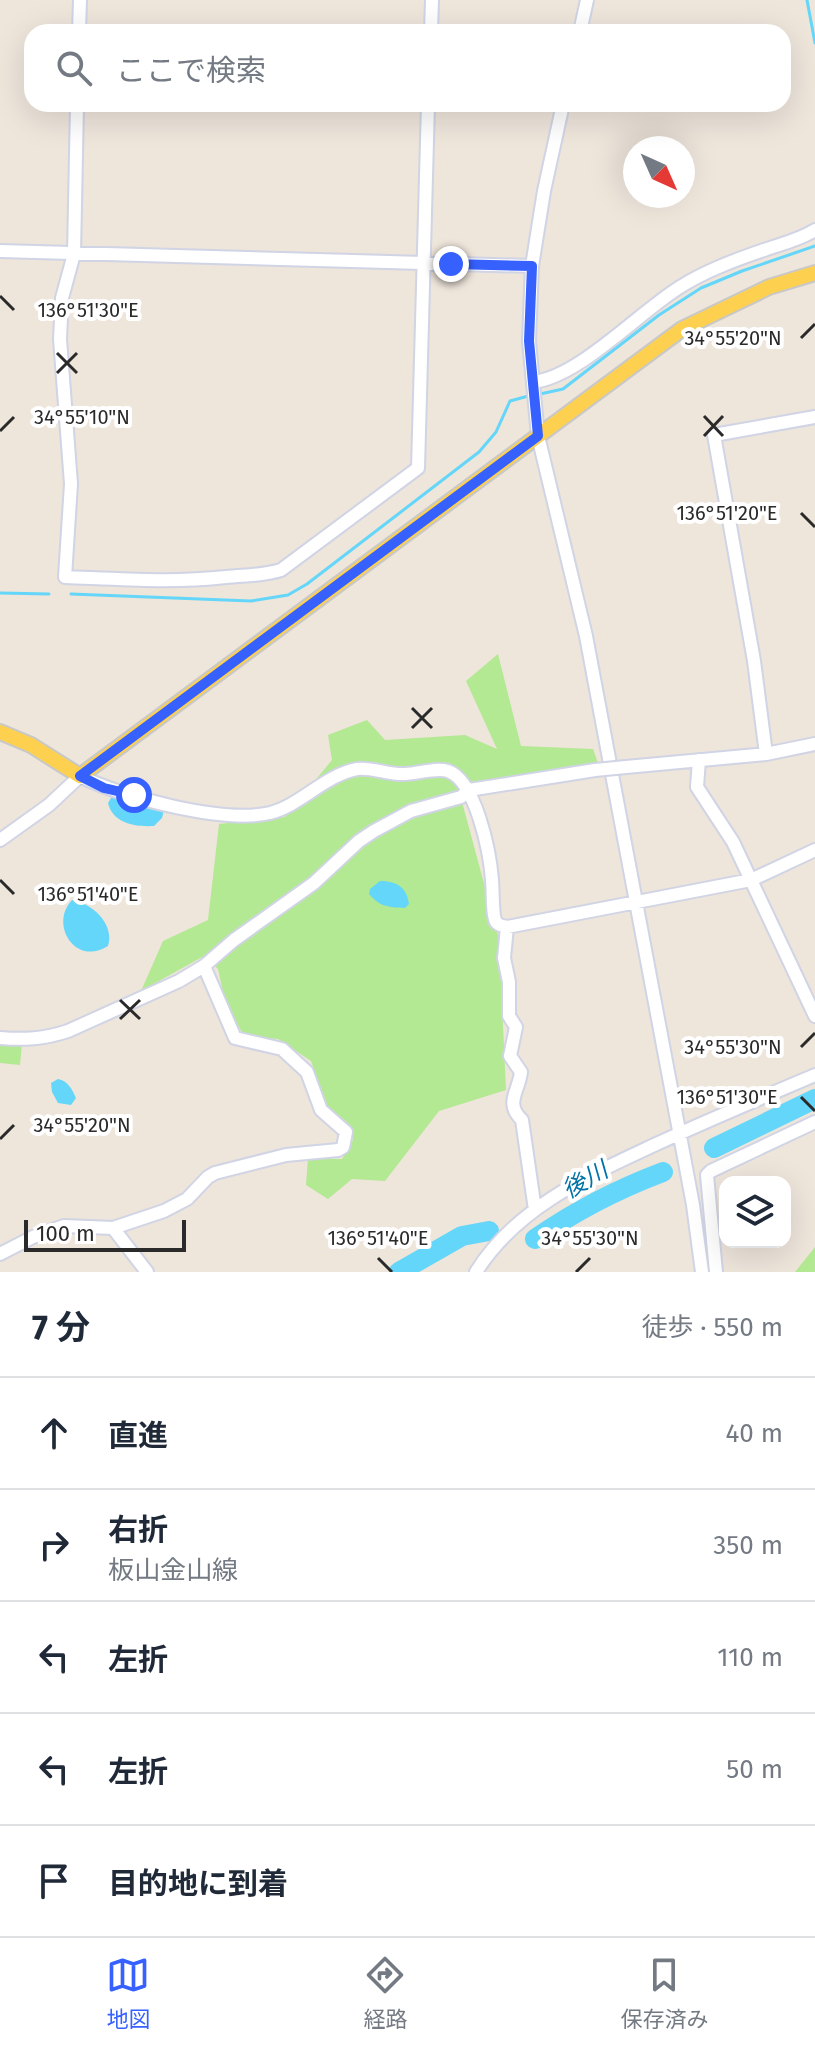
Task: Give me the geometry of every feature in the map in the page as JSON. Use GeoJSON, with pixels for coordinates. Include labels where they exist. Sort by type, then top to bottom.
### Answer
{"type":"FeatureCollection","features":[{"type":"Feature","properties":{"kind":"main road"},"geometry":{"type":"LineString","coordinates":[[0,732],[31,745],[80,776],[682,329],[769,287],[815,273]]}},
{"type":"Feature","properties":{"kind":"street"},"geometry":{"type":"LineString","coordinates":[[79,24],[80,0]]}},
{"type":"Feature","properties":{"kind":"street"},"geometry":{"type":"LineString","coordinates":[[431,24],[432,0]]}},
{"type":"Feature","properties":{"kind":"street"},"geometry":{"type":"LineString","coordinates":[[582,24],[587,0]]}},
{"type":"Feature","properties":{"kind":"street"},"geometry":{"type":"LineString","coordinates":[[77,112],[74,254],[62,298],[60,339],[71,484],[65,577],[151,580],[212,580],[264,575],[281,570],[418,468],[428,112]]}},
{"type":"Feature","properties":{"kind":"street"},"geometry":{"type":"LineString","coordinates":[[561,112],[532,266],[529,341],[538,436],[586,636],[638,901],[698,1231],[702,1272]]}},
{"type":"Feature","properties":{"kind":"street"},"geometry":{"type":"LineString","coordinates":[[533,382],[550,380],[570,370],[647,309],[683,285],[726,264],[815,230]]}},
{"type":"Feature","properties":{"kind":"street"},"geometry":{"type":"LineString","coordinates":[[0,251],[532,266]]}},
{"type":"Feature","properties":{"kind":"street"},"geometry":{"type":"LineString","coordinates":[[766,754],[754,661],[714,435],[815,417]]}},
{"type":"Feature","properties":{"kind":"street"},"geometry":{"type":"LineString","coordinates":[[0,1038],[26,1040],[68,1031],[179,981],[204,966],[234,940],[314,883],[367,836],[411,811],[461,797],[469,790],[595,770],[766,754],[815,744]]}},
{"type":"Feature","properties":{"kind":"street"},"geometry":{"type":"LineString","coordinates":[[699,760],[697,787],[725,827],[815,1016]]}},
{"type":"Feature","properties":{"kind":"street"},"geometry":{"type":"LineString","coordinates":[[0,840],[49,805],[80,776],[104,788],[226,815],[249,815],[286,807],[343,773],[356,769],[402,774],[447,771],[469,790],[492,875],[495,919],[507,927],[751,880],[815,850]]}},
{"type":"Feature","properties":{"kind":"street"},"geometry":{"type":"LineString","coordinates":[[507,927],[504,958],[509,982],[509,1016],[516,1027],[510,1056],[521,1072],[511,1099],[516,1115],[522,1120],[535,1210]]}},
{"type":"Feature","properties":{"kind":"street"},"geometry":{"type":"LineString","coordinates":[[0,1254],[64,1226],[113,1228],[177,1206],[215,1173],[286,1155],[343,1147],[346,1139],[342,1126],[321,1110],[312,1081],[297,1062],[275,1046],[246,1043],[235,1038],[204,966]]}},
{"type":"Feature","properties":{"kind":"street"},"geometry":{"type":"LineString","coordinates":[[476,1272],[505,1233],[591,1175],[679,1133],[815,1075]]}},
{"type":"Feature","properties":{"kind":"street"},"geometry":{"type":"LineString","coordinates":[[716,1272],[707,1175],[815,1122]]}},
{"type":"Feature","properties":{"kind":"street"},"geometry":{"type":"LineString","coordinates":[[113,1228],[147,1272]]}},
{"type":"Feature","properties":{"kind":"green space"},"geometry":{"type":"Polygon","coordinates":[[[498,654],[521,746],[593,749],[598,763],[458,787],[499,939],[506,1090],[439,1111],[385,1181],[352,1179],[328,1199],[306,1185],[308,1158],[342,1159],[353,1140],[347,1122],[326,1105],[311,1061],[278,1039],[245,1037],[226,1006],[218,969],[204,956],[141,991],[163,941],[208,920],[219,824],[285,817],[332,760],[328,735],[367,720],[385,740],[465,735],[497,749],[466,681],[498,654]]]}},
{"type":"Feature","properties":{"kind":"green space"},"geometry":{"type":"Polygon","coordinates":[[[22,1043],[20,1065],[0,1063],[0,1044],[22,1043]]]}},
{"type":"Feature","properties":{"kind":"green space"},"geometry":{"type":"Polygon","coordinates":[[[815,1247],[815,1272],[795,1272],[815,1247]]]}},
{"type":"Feature","properties":{"kind":"water"},"geometry":{"type":"Polygon","coordinates":[[[116,797],[164,810],[162,818],[154,826],[126,823],[115,816],[108,803],[116,797]]]}},
{"type":"Feature","properties":{"kind":"water"},"geometry":{"type":"Polygon","coordinates":[[[380,881],[400,886],[409,904],[399,908],[377,902],[369,894],[370,889],[380,881]]]}},
{"type":"Feature","properties":{"kind":"water"},"geometry":{"type":"Polygon","coordinates":[[[72,900],[87,905],[100,916],[108,930],[108,946],[85,951],[69,940],[63,920],[72,900]]]}},
{"type":"Feature","properties":{"kind":"water"},"geometry":{"type":"Polygon","coordinates":[[[58,1079],[67,1084],[76,1098],[71,1105],[58,1103],[52,1092],[51,1083],[58,1079]]]}},
{"type":"Feature","properties":{"kind":"waterway"},"geometry":{"type":"LineString","coordinates":[[807,0],[815,43]]}},
{"type":"Feature","properties":{"kind":"waterway"},"geometry":{"type":"LineString","coordinates":[[540,394],[563,389],[659,315],[701,288],[815,246]]}},
{"type":"Feature","properties":{"kind":"waterway"},"geometry":{"type":"LineString","coordinates":[[71,594],[251,601],[288,595],[307,584],[479,452],[496,432],[510,401],[532,395]]}},
{"type":"Feature","properties":{"kind":"waterway"},"geometry":{"type":"LineString","coordinates":[[0,593],[49,594]]}},
{"type":"Feature","properties":{"kind":"waterway","name":"後川"},"geometry":{"type":"LineString","coordinates":[[714,1148],[815,1099]]}},
{"type":"Feature","properties":{"kind":"waterway","name":"後川"},"geometry":{"type":"LineString","coordinates":[[535,1239],[597,1201],[663,1172]]}},
{"type":"Feature","properties":{"kind":"waterway","name":"後川"},"geometry":{"type":"LineString","coordinates":[[399,1272],[462,1236],[489,1231]]}},
{"type":"Feature","properties":{"kind":"route"},"geometry":{"type":"LineString","coordinates":[[134,795],[104,788],[80,776],[538,436],[529,341],[532,266],[451,264]]}}]}
